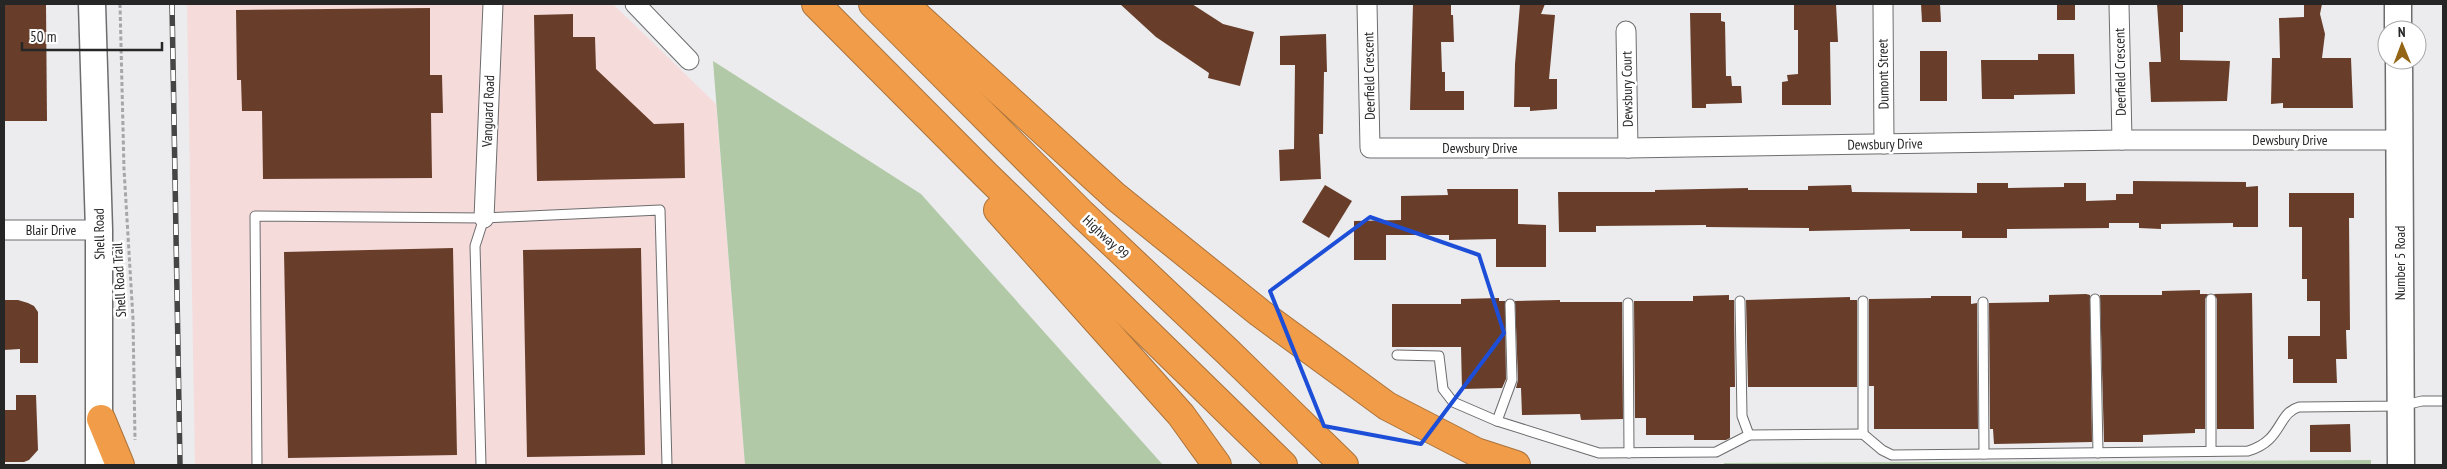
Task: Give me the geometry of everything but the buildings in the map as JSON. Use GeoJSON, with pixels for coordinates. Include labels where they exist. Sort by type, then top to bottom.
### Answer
{"type":"FeatureCollection","features":[{"type":"Feature","properties":{"kind":"highway"},"geometry":{"type":"LineString","coordinates":[[810,4],[1008,220],[1181,415],[1217,465]]}},
{"type":"Feature","properties":{"kind":"highway"},"geometry":{"type":"LineString","coordinates":[[816,4],[979,168],[1283,465]]}},
{"type":"Feature","properties":{"kind":"highway","name":"Highway 99"},"geometry":{"type":"LineString","coordinates":[[873,4],[1082,214],[1344,465]]}},
{"type":"Feature","properties":{"kind":"highway"},"geometry":{"type":"LineString","coordinates":[[904,4],[1116,197],[1260,313],[1387,406],[1476,452],[1516,465]]}},
{"type":"Feature","properties":{"kind":"highway"},"geometry":{"type":"LineString","coordinates":[[101,419],[120,465]]}},
{"type":"Feature","properties":{"kind":"main road","name":"Shell Road"},"geometry":{"type":"LineString","coordinates":[[92,4],[99,230],[100,465]]}},
{"type":"Feature","properties":{"kind":"main road"},"geometry":{"type":"LineString","coordinates":[[2398,4],[2398,20]]}},
{"type":"Feature","properties":{"kind":"main road","name":"Number 5 Road"},"geometry":{"type":"LineString","coordinates":[[2399,70],[2401,465]]}},
{"type":"Feature","properties":{"kind":"main road"},"geometry":{"type":"LineString","coordinates":[[85,465],[101,419]]}},
{"type":"Feature","properties":{"kind":"street","name":"Vanguard Road"},"geometry":{"type":"LineString","coordinates":[[484,218],[493,4]]}},
{"type":"Feature","properties":{"kind":"street"},"geometry":{"type":"LineString","coordinates":[[635,4],[689,60]]}},
{"type":"Feature","properties":{"kind":"street","name":"Deerfield Crescent"},"geometry":{"type":"LineString","coordinates":[[1367,4],[1370,148]]}},
{"type":"Feature","properties":{"kind":"street","name":"Dumont Street"},"geometry":{"type":"LineString","coordinates":[[1882,4],[1884,144]]}},
{"type":"Feature","properties":{"kind":"street","name":"Deerfield Crescent"},"geometry":{"type":"LineString","coordinates":[[2119,4],[2122,140]]}},
{"type":"Feature","properties":{"kind":"street","name":"Dewsbury Court"},"geometry":{"type":"LineString","coordinates":[[1626,31],[1628,148]]}},
{"type":"Feature","properties":{"kind":"street","name":"Dewsbury Drive"},"geometry":{"type":"LineString","coordinates":[[1370,148],[1628,148],[2122,140],[2400,140]]}},
{"type":"Feature","properties":{"kind":"street","name":"Blair Drive"},"geometry":{"type":"LineString","coordinates":[[4,230],[99,230]]}},
{"type":"Feature","properties":{"kind":"lane"},"geometry":{"type":"LineString","coordinates":[[257,465],[255,216],[484,218],[660,210],[667,465]]}},
{"type":"Feature","properties":{"kind":"lane"},"geometry":{"type":"LineString","coordinates":[[481,465],[475,246],[484,218]]}},
{"type":"Feature","properties":{"kind":"lane"},"geometry":{"type":"LineString","coordinates":[[2095,299],[2098,453]]}},
{"type":"Feature","properties":{"kind":"lane"},"geometry":{"type":"LineString","coordinates":[[2210,299],[2211,451]]}},
{"type":"Feature","properties":{"kind":"lane"},"geometry":{"type":"LineString","coordinates":[[1740,301],[1742,416],[1749,435]]}},
{"type":"Feature","properties":{"kind":"lane"},"geometry":{"type":"LineString","coordinates":[[1863,301],[1864,434]]}},
{"type":"Feature","properties":{"kind":"lane"},"geometry":{"type":"LineString","coordinates":[[1983,302],[1984,454]]}},
{"type":"Feature","properties":{"kind":"lane"},"geometry":{"type":"LineString","coordinates":[[1628,303],[1629,453]]}},
{"type":"Feature","properties":{"kind":"lane"},"geometry":{"type":"LineString","coordinates":[[1497,421],[1512,380],[1510,304]]}},
{"type":"Feature","properties":{"kind":"lane"},"geometry":{"type":"LineString","coordinates":[[1397,355],[1439,356],[1443,389],[1453,402],[1497,421],[1599,453],[1716,452],[1749,435],[1864,434],[1882,450],[1892,455],[2248,451],[2268,442],[2276,434],[2286,414],[2299,407],[2400,406],[2422,401],[2443,400]]}},
{"type":"Feature","properties":{"kind":"path","name":"Shell Road Trail"},"geometry":{"type":"LineString","coordinates":[[120,4],[124,169],[133,319],[136,442]]}},
{"type":"Feature","properties":{"kind":"highlighted area"},"geometry":{"type":"Polygon","coordinates":[[[1370,217],[1479,255],[1504,333],[1421,444],[1324,426],[1270,291],[1370,217]]]}},
{"type":"Feature","properties":{"kind":"shaded area"},"geometry":{"type":"Polygon","coordinates":[[[187,4],[613,4],[716,104],[745,465],[195,465],[187,4]]]}},
{"type":"Feature","properties":{"kind":"green space"},"geometry":{"type":"Polygon","coordinates":[[[713,61],[921,194],[1163,465],[745,465],[713,61]]]}},
{"type":"Feature","properties":{"kind":"green space"},"geometry":{"type":"Polygon","coordinates":[[[2371,460],[2371,465],[1724,465],[1724,463],[2371,460]]]}},
{"type":"Feature","properties":{"kind":"railway"},"geometry":{"type":"LineString","coordinates":[[172,4],[180,465]]}}]}
